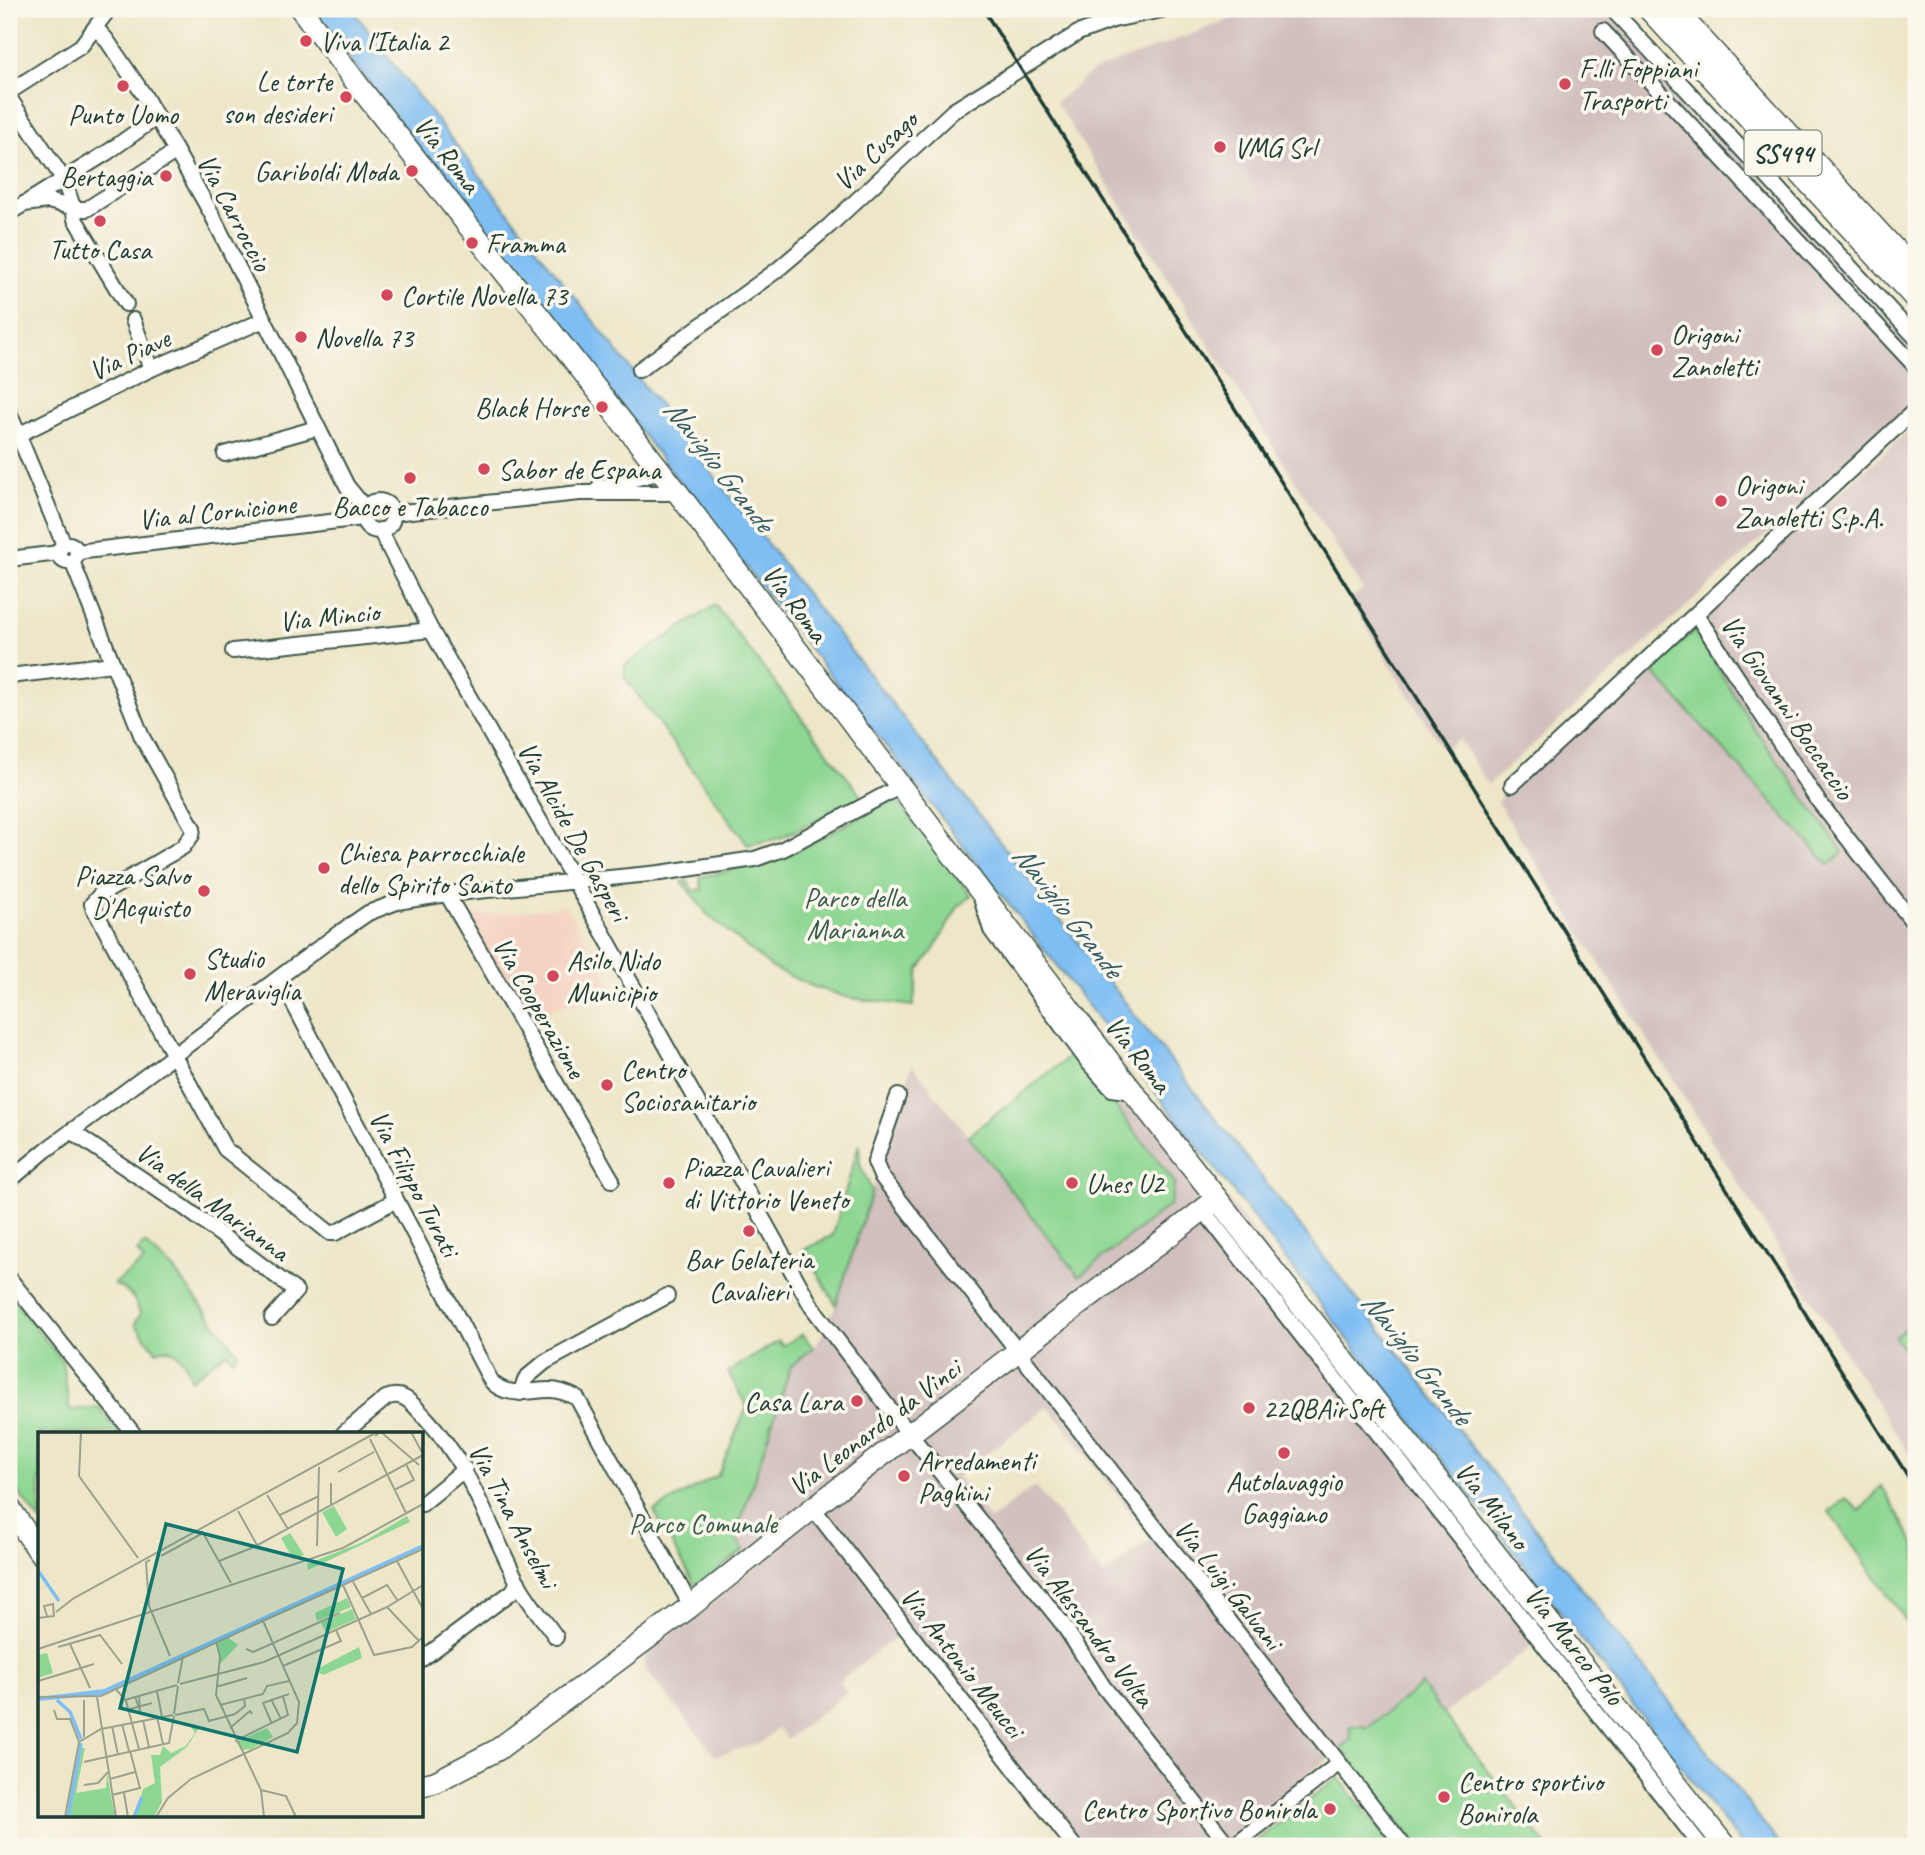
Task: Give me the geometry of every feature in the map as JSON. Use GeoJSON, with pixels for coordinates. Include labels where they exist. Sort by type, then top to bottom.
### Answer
{"type":"FeatureCollection","features":[{"type":"Feature","properties":{"kind":"main road","name":"Via Roma"},"geometry":{"type":"LineString","coordinates":[[301,9],[662,472],[901,786],[1133,1092],[1210,1205]]}},
{"type":"Feature","properties":{"kind":"main road","name":"SS494"},"geometry":{"type":"LineString","coordinates":[[1650,9],[1916,298]]}},
{"type":"Feature","properties":{"kind":"main road","name":"SS494"},"geometry":{"type":"LineString","coordinates":[[1673,9],[1916,274]]}},
{"type":"Feature","properties":{"kind":"main road","name":"Via Leonardo da Vinci"},"geometry":{"type":"LineString","coordinates":[[424,1785],[435,1782],[497,1750],[691,1606],[813,1508],[1210,1205]]}},
{"type":"Feature","properties":{"kind":"main road","name":"Via Milano"},"geometry":{"type":"LineString","coordinates":[[1210,1205],[1726,1846]]}},
{"type":"Feature","properties":{"kind":"main road"},"geometry":{"type":"LineString","coordinates":[[9,1507],[38,1552]]}},
{"type":"Feature","properties":{"kind":"main road"},"geometry":{"type":"LineString","coordinates":[[9,1524],[38,1553]]}},
{"type":"Feature","properties":{"kind":"street"},"geometry":{"type":"LineString","coordinates":[[109,9],[81,46],[10,97],[64,180],[74,207],[75,219],[126,304]]}},
{"type":"Feature","properties":{"kind":"street","name":"Via Cusago"},"geometry":{"type":"LineString","coordinates":[[639,370],[776,271],[829,226],[953,111],[1078,33],[1114,20],[1167,9]]}},
{"type":"Feature","properties":{"kind":"street"},"geometry":{"type":"LineString","coordinates":[[1612,9],[1916,338]]}},
{"type":"Feature","properties":{"kind":"street","name":"Via Carroccio"},"geometry":{"type":"LineString","coordinates":[[96,28],[139,87],[157,117],[209,211],[347,486],[365,513]]}},
{"type":"Feature","properties":{"kind":"street"},"geometry":{"type":"LineString","coordinates":[[1603,31],[1916,367]]}},
{"type":"Feature","properties":{"kind":"street"},"geometry":{"type":"LineString","coordinates":[[9,214],[157,117]]}},
{"type":"Feature","properties":{"kind":"street"},"geometry":{"type":"LineString","coordinates":[[24,204],[48,201],[87,209],[175,152]]}},
{"type":"Feature","properties":{"kind":"street"},"geometry":{"type":"LineString","coordinates":[[133,320],[151,369]]}},
{"type":"Feature","properties":{"kind":"street","name":"Via Piave"},"geometry":{"type":"LineString","coordinates":[[18,435],[151,369],[264,320]]}},
{"type":"Feature","properties":{"kind":"street"},"geometry":{"type":"LineString","coordinates":[[1696,614],[1916,409]]}},
{"type":"Feature","properties":{"kind":"street"},"geometry":{"type":"LineString","coordinates":[[9,412],[142,737],[190,822],[192,835],[183,847],[100,895],[92,904],[225,1149],[325,1230],[335,1233],[396,1200]]}},
{"type":"Feature","properties":{"kind":"street"},"geometry":{"type":"LineString","coordinates":[[225,454],[317,428]]}},
{"type":"Feature","properties":{"kind":"street"},"geometry":{"type":"LineString","coordinates":[[579,493],[662,472]]}},
{"type":"Feature","properties":{"kind":"street"},"geometry":{"type":"LineString","coordinates":[[393,513],[579,493],[678,493]]}},
{"type":"Feature","properties":{"kind":"street"},"geometry":{"type":"LineString","coordinates":[[373,501],[382,501],[393,513],[389,526],[380,530],[370,529],[365,513],[373,501]]}},
{"type":"Feature","properties":{"kind":"street","name":"Via al Cornicione"},"geometry":{"type":"LineString","coordinates":[[9,559],[365,513]]}},
{"type":"Feature","properties":{"kind":"street","name":"Via Alcide De Gasperi"},"geometry":{"type":"LineString","coordinates":[[380,530],[430,630],[574,880],[812,1307],[911,1435]]}},
{"type":"Feature","properties":{"kind":"street","name":"Via Giovanni Boccaccio"},"geometry":{"type":"LineString","coordinates":[[1512,785],[1696,614],[1816,798],[1916,926]]}},
{"type":"Feature","properties":{"kind":"street","name":"Via Mincio"},"geometry":{"type":"LineString","coordinates":[[233,651],[430,630]]}},
{"type":"Feature","properties":{"kind":"street"},"geometry":{"type":"LineString","coordinates":[[9,676],[113,664]]}},
{"type":"Feature","properties":{"kind":"street"},"geometry":{"type":"LineString","coordinates":[[9,1181],[71,1131],[339,933],[381,906],[447,894],[660,873],[770,855],[901,786]]}},
{"type":"Feature","properties":{"kind":"street","name":"Via Cooperazione"},"geometry":{"type":"LineString","coordinates":[[447,894],[612,1180]]}},
{"type":"Feature","properties":{"kind":"street","name":"Via Filippo Turati"},"geometry":{"type":"LineString","coordinates":[[280,978],[491,1381],[498,1389],[506,1392],[552,1390],[577,1398],[691,1606]]}},
{"type":"Feature","properties":{"kind":"street","name":"Via Luigi Galvani"},"geometry":{"type":"LineString","coordinates":[[898,1096],[875,1162],[881,1176],[1404,1846]]}},
{"type":"Feature","properties":{"kind":"street","name":"Via della Marianna"},"geometry":{"type":"LineString","coordinates":[[71,1131],[185,1208],[296,1291],[272,1318]]}},
{"type":"Feature","properties":{"kind":"street","name":"Via Marco Polo"},"geometry":{"type":"LineString","coordinates":[[1210,1205],[1701,1846]]}},
{"type":"Feature","properties":{"kind":"street"},"geometry":{"type":"LineString","coordinates":[[9,1278],[132,1432]]}},
{"type":"Feature","properties":{"kind":"street"},"geometry":{"type":"LineString","coordinates":[[520,1393],[527,1378],[545,1362],[667,1296]]}},
{"type":"Feature","properties":{"kind":"street","name":"Via Tina Anselmi"},"geometry":{"type":"LineString","coordinates":[[345,1432],[387,1398],[394,1395],[405,1397],[445,1439],[465,1469],[518,1582],[555,1637]]}},
{"type":"Feature","properties":{"kind":"street","name":"Via Alessandro Volta"},"geometry":{"type":"LineString","coordinates":[[911,1435],[1062,1623],[1103,1686],[1231,1846]]}},
{"type":"Feature","properties":{"kind":"street"},"geometry":{"type":"LineString","coordinates":[[424,1502],[465,1469]]}},
{"type":"Feature","properties":{"kind":"street","name":"Via Antonio Meucci"},"geometry":{"type":"LineString","coordinates":[[813,1508],[1074,1846]]}},
{"type":"Feature","properties":{"kind":"street"},"geometry":{"type":"LineString","coordinates":[[424,1657],[513,1591],[518,1582]]}},
{"type":"Feature","properties":{"kind":"street"},"geometry":{"type":"LineString","coordinates":[[1231,1846],[1339,1764]]}},
{"type":"Feature","properties":{"kind":"shaded area"},"geometry":{"type":"Polygon","coordinates":[[[1258,9],[1606,9],[1730,142],[1916,350],[1916,400],[1488,785],[1459,739],[1443,750],[1349,599],[1363,589],[1056,102],[1093,71],[1258,9]]]}},
{"type":"Feature","properties":{"kind":"shaded area"},"geometry":{"type":"Polygon","coordinates":[[[1916,424],[1916,1465],[1497,801],[1916,424]]]}},
{"type":"Feature","properties":{"kind":"shaded area","name":"Asilo Nido Municipio"},"geometry":{"type":"Polygon","coordinates":[[[566,906],[617,995],[523,1015],[522,1008],[518,1009],[468,917],[566,906]]]}},
{"type":"Feature","properties":{"kind":"shaded area"},"geometry":{"type":"Polygon","coordinates":[[[1099,1034],[1559,1625],[1444,1714],[1421,1685],[1242,1827],[1222,1844],[1223,1846],[1078,1846],[909,1627],[839,1681],[847,1692],[787,1739],[778,1728],[762,1742],[715,1756],[644,1667],[646,1653],[756,1566],[735,1539],[791,1366],[818,1342],[836,1305],[912,1065],[1079,1275],[1170,1205],[1074,1053],[1099,1034]],[[1048,1406],[957,1477],[990,1520],[1035,1486],[1104,1575],[1151,1539],[1048,1406]]]}},
{"type":"Feature","properties":{"kind":"green space"},"geometry":{"type":"Polygon","coordinates":[[[715,605],[863,798],[780,838],[748,845],[625,678],[625,665],[715,605]]]}},
{"type":"Feature","properties":{"kind":"green space"},"geometry":{"type":"Polygon","coordinates":[[[1695,630],[1754,728],[1843,852],[1829,865],[1651,670],[1695,630]]]}},
{"type":"Feature","properties":{"kind":"green space","name":"Parco della Marianna"},"geometry":{"type":"Polygon","coordinates":[[[895,798],[971,896],[958,907],[933,951],[919,969],[913,1006],[850,998],[814,987],[772,968],[708,915],[682,882],[688,881],[692,890],[702,890],[700,877],[781,859],[895,798]]]}},
{"type":"Feature","properties":{"kind":"green space"},"geometry":{"type":"Polygon","coordinates":[[[1074,1053],[1175,1183],[1170,1205],[1079,1276],[968,1136],[1074,1053]]]}},
{"type":"Feature","properties":{"kind":"green space"},"geometry":{"type":"Polygon","coordinates":[[[859,1144],[860,1165],[872,1191],[836,1305],[804,1250],[833,1235],[859,1144]]]}},
{"type":"Feature","properties":{"kind":"green space"},"geometry":{"type":"Polygon","coordinates":[[[145,1244],[173,1269],[238,1353],[233,1359],[226,1352],[191,1380],[180,1356],[169,1349],[156,1351],[135,1324],[140,1314],[134,1299],[114,1284],[144,1261],[137,1252],[145,1244]]]}},
{"type":"Feature","properties":{"kind":"green space"},"geometry":{"type":"Polygon","coordinates":[[[9,1294],[62,1361],[70,1410],[98,1407],[119,1432],[38,1432],[38,1518],[9,1480],[9,1294]]]}},
{"type":"Feature","properties":{"kind":"green space"},"geometry":{"type":"Polygon","coordinates":[[[1916,1319],[1916,1369],[1895,1337],[1916,1319]]]}},
{"type":"Feature","properties":{"kind":"green space","name":"Parco Comunale"},"geometry":{"type":"Polygon","coordinates":[[[803,1334],[813,1348],[791,1366],[735,1538],[744,1550],[696,1587],[654,1511],[718,1475],[747,1407],[728,1372],[779,1341],[782,1346],[803,1334]]]}},
{"type":"Feature","properties":{"kind":"green space"},"geometry":{"type":"Polygon","coordinates":[[[1882,1486],[1916,1547],[1916,1631],[1829,1512],[1846,1498],[1860,1511],[1882,1486]]]}},
{"type":"Feature","properties":{"kind":"green space","name":"Centro sportivo Bonirola"},"geometry":{"type":"Polygon","coordinates":[[[1421,1685],[1547,1846],[1418,1846],[1341,1748],[1351,1740],[1349,1728],[1361,1725],[1367,1728],[1421,1685]]]}},
{"type":"Feature","properties":{"kind":"green space","name":"Centro Sportivo Bonirola"},"geometry":{"type":"Polygon","coordinates":[[[1338,1777],[1393,1846],[1260,1846],[1256,1841],[1338,1777]]]}},
{"type":"Feature","properties":{"kind":"water"},"geometry":{"type":"Polygon","coordinates":[[[311,9],[352,9],[1781,1846],[1743,1846],[311,9]]]}},
{"type":"Feature","properties":{"kind":"railway"},"geometry":{"type":"LineString","coordinates":[[983,9],[1916,1489]]}},
{"type":"Feature","properties":{"kind":"place","name":"Viva l'Italia 2"},"geometry":{"type":"Point","coordinates":[306,41]}},
{"type":"Feature","properties":{"kind":"place","name":"F.lli Foppiani Trasporti"},"geometry":{"type":"Point","coordinates":[1565,84]}},
{"type":"Feature","properties":{"kind":"place","name":"Punto Uomo"},"geometry":{"type":"Point","coordinates":[123,86]}},
{"type":"Feature","properties":{"kind":"place","name":"Le torte son desideri"},"geometry":{"type":"Point","coordinates":[346,97]}},
{"type":"Feature","properties":{"kind":"place","name":"VMG Srl"},"geometry":{"type":"Point","coordinates":[1220,147]}},
{"type":"Feature","properties":{"kind":"place","name":"Gariboldi Moda"},"geometry":{"type":"Point","coordinates":[412,171]}},
{"type":"Feature","properties":{"kind":"place","name":"Bertaggia"},"geometry":{"type":"Point","coordinates":[166,176]}},
{"type":"Feature","properties":{"kind":"place","name":"Tutto Casa"},"geometry":{"type":"Point","coordinates":[100,221]}},
{"type":"Feature","properties":{"kind":"place","name":"Framma"},"geometry":{"type":"Point","coordinates":[472,243]}},
{"type":"Feature","properties":{"kind":"place","name":"Cortile Novella 73"},"geometry":{"type":"Point","coordinates":[387,295]}},
{"type":"Feature","properties":{"kind":"place","name":"Novella 73"},"geometry":{"type":"Point","coordinates":[301,337]}},
{"type":"Feature","properties":{"kind":"place","name":"Origoni Zanoletti"},"geometry":{"type":"Point","coordinates":[1657,350]}},
{"type":"Feature","properties":{"kind":"place","name":"Black Horse"},"geometry":{"type":"Point","coordinates":[602,407]}},
{"type":"Feature","properties":{"kind":"place","name":"Sabor de Espana"},"geometry":{"type":"Point","coordinates":[484,469]}},
{"type":"Feature","properties":{"kind":"place","name":"Bacco e Tabacco"},"geometry":{"type":"Point","coordinates":[410,478]}},
{"type":"Feature","properties":{"kind":"place","name":"Origoni Zanoletti S.p.A."},"geometry":{"type":"Point","coordinates":[1721,501]}},
{"type":"Feature","properties":{"kind":"place","name":"Chiesa parrocchiale dello Spirito Santo"},"geometry":{"type":"Point","coordinates":[324,868]}},
{"type":"Feature","properties":{"kind":"place","name":"Piazza Salvo D'Acquisto"},"geometry":{"type":"Point","coordinates":[204,891]}},
{"type":"Feature","properties":{"kind":"place","name":"Studio Meraviglia"},"geometry":{"type":"Point","coordinates":[190,974]}},
{"type":"Feature","properties":{"kind":"place","name":"Asilo Nido Municipio"},"geometry":{"type":"Point","coordinates":[553,976]}},
{"type":"Feature","properties":{"kind":"place","name":"Centro Sociosanitario"},"geometry":{"type":"Point","coordinates":[607,1085]}},
{"type":"Feature","properties":{"kind":"place","name":"Piazza Cavalieri di Vittorio Veneto"},"geometry":{"type":"Point","coordinates":[669,1183]}},
{"type":"Feature","properties":{"kind":"place","name":"Unes U2"},"geometry":{"type":"Point","coordinates":[1072,1183]}},
{"type":"Feature","properties":{"kind":"place","name":"Bar Gelateria Cavalieri"},"geometry":{"type":"Point","coordinates":[749,1231]}},
{"type":"Feature","properties":{"kind":"place","name":"Casa Lara"},"geometry":{"type":"Point","coordinates":[857,1401]}},
{"type":"Feature","properties":{"kind":"place","name":"22QBAirSoft"},"geometry":{"type":"Point","coordinates":[1249,1408]}},
{"type":"Feature","properties":{"kind":"place","name":"Autolavaggio Gaggiano"},"geometry":{"type":"Point","coordinates":[1284,1453]}},
{"type":"Feature","properties":{"kind":"place","name":"Arredamenti Paghini"},"geometry":{"type":"Point","coordinates":[904,1476]}},
{"type":"Feature","properties":{"kind":"place","name":"Centro sportivo Bonirola"},"geometry":{"type":"Point","coordinates":[1444,1797]}},
{"type":"Feature","properties":{"kind":"place","name":"Centro Sportivo Bonirola"},"geometry":{"type":"Point","coordinates":[1330,1809]}},
{"type":"Feature","properties":{"kind":"water label","name":"Naviglio Grande"},"geometry":{"type":"Point","coordinates":[719,465]}},
{"type":"Feature","properties":{"kind":"water label","name":"Naviglio Grande"},"geometry":{"type":"Point","coordinates":[1068,911]}},
{"type":"Feature","properties":{"kind":"water label","name":"Naviglio Grande"},"geometry":{"type":"Point","coordinates":[1417,1358]}}]}
